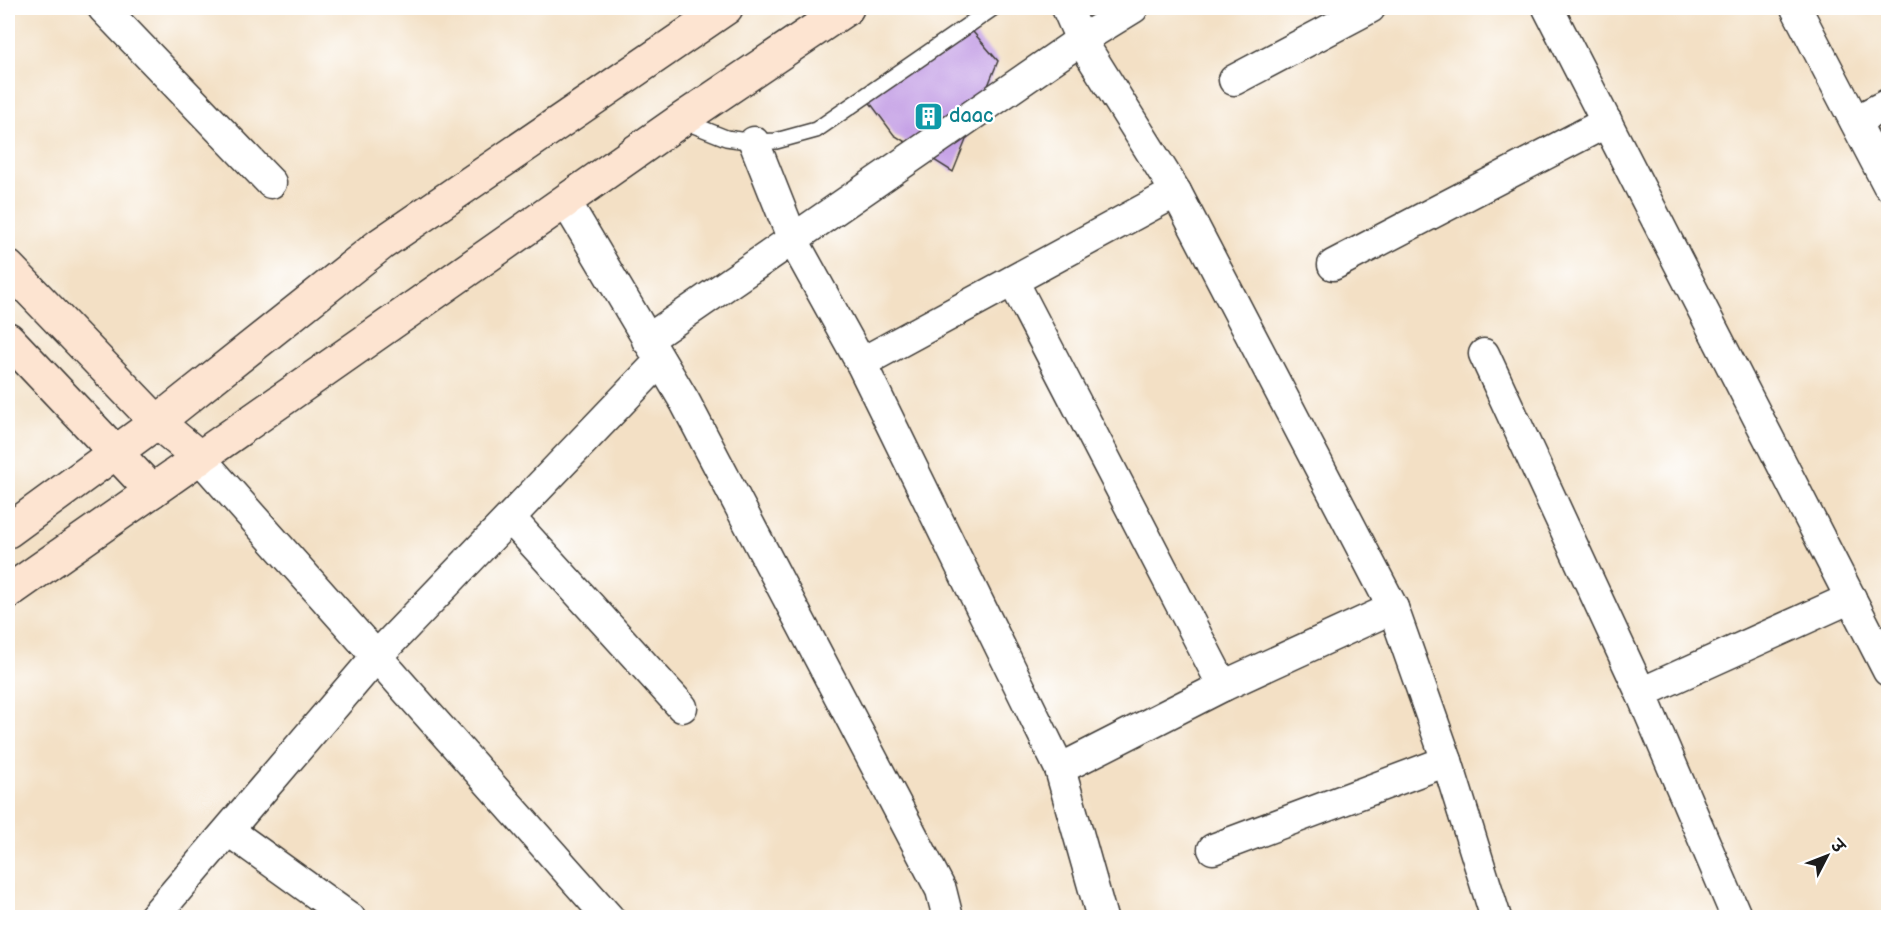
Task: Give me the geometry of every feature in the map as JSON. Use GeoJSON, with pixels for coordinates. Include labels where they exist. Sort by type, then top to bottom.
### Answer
{"type":"FeatureCollection","features":[{"type":"Feature","properties":{"kind":"street"},"geometry":{"type":"LineString","coordinates":[[103,8],[271,183]]}},
{"type":"Feature","properties":{"kind":"street"},"geometry":{"type":"LineString","coordinates":[[8,531],[157,422],[381,244],[726,8]]}},
{"type":"Feature","properties":{"kind":"street"},"geometry":{"type":"LineString","coordinates":[[8,592],[681,120],[847,8]]}},
{"type":"Feature","properties":{"kind":"street"},"geometry":{"type":"LineString","coordinates":[[1067,8],[1081,40],[1176,192],[1392,608],[1447,761],[1496,918]]}},
{"type":"Feature","properties":{"kind":"street"},"geometry":{"type":"LineString","coordinates":[[153,918],[376,657],[511,519],[654,350],[793,240],[1081,40],[1133,8]]}},
{"type":"Feature","properties":{"kind":"street"},"geometry":{"type":"LineString","coordinates":[[1234,81],[1370,8]]}},
{"type":"Feature","properties":{"kind":"street"},"geometry":{"type":"LineString","coordinates":[[1548,8],[1888,671]]}},
{"type":"Feature","properties":{"kind":"street"},"geometry":{"type":"LineString","coordinates":[[1796,8],[1888,185]]}},
{"type":"Feature","properties":{"kind":"street"},"geometry":{"type":"LineString","coordinates":[[1855,121],[1888,104]]}},
{"type":"Feature","properties":{"kind":"street"},"geometry":{"type":"LineString","coordinates":[[1333,265],[1607,122]]}},
{"type":"Feature","properties":{"kind":"street"},"geometry":{"type":"LineString","coordinates":[[754,142],[793,240],[861,363],[1060,769],[1102,918]]}},
{"type":"Feature","properties":{"kind":"street"},"geometry":{"type":"LineString","coordinates":[[861,363],[1176,192]]}},
{"type":"Feature","properties":{"kind":"street"},"geometry":{"type":"LineString","coordinates":[[566,202],[690,412],[941,890],[948,918]]}},
{"type":"Feature","properties":{"kind":"street"},"geometry":{"type":"LineString","coordinates":[[8,267],[157,422],[200,458],[609,918]]}},
{"type":"Feature","properties":{"kind":"street"},"geometry":{"type":"LineString","coordinates":[[1013,281],[1223,686]]}},
{"type":"Feature","properties":{"kind":"street"},"geometry":{"type":"LineString","coordinates":[[8,339],[152,490]]}},
{"type":"Feature","properties":{"kind":"street"},"geometry":{"type":"LineString","coordinates":[[1484,354],[1641,693],[1737,918]]}},
{"type":"Feature","properties":{"kind":"street"},"geometry":{"type":"LineString","coordinates":[[511,519],[682,707]]}},
{"type":"Feature","properties":{"kind":"street"},"geometry":{"type":"LineString","coordinates":[[1641,693],[1851,598]]}},
{"type":"Feature","properties":{"kind":"street"},"geometry":{"type":"LineString","coordinates":[[1060,769],[1223,686],[1392,608]]}},
{"type":"Feature","properties":{"kind":"street"},"geometry":{"type":"LineString","coordinates":[[1213,849],[1447,761]]}},
{"type":"Feature","properties":{"kind":"street"},"geometry":{"type":"LineString","coordinates":[[229,831],[350,918]]}},
{"type":"Feature","properties":{"kind":"lane"},"geometry":{"type":"LineString","coordinates":[[681,120],[726,138],[754,142],[776,141],[816,130],[993,8]]}},
{"type":"Feature","properties":{"kind":"building","name":"daac"},"geometry":{"type":"Polygon","coordinates":[[[967,25],[998,61],[953,172],[894,135],[865,96],[967,25]]]}},
{"type":"Feature","properties":{"kind":"place","name":"daac"},"geometry":{"type":"Point","coordinates":[928,116]}}]}
